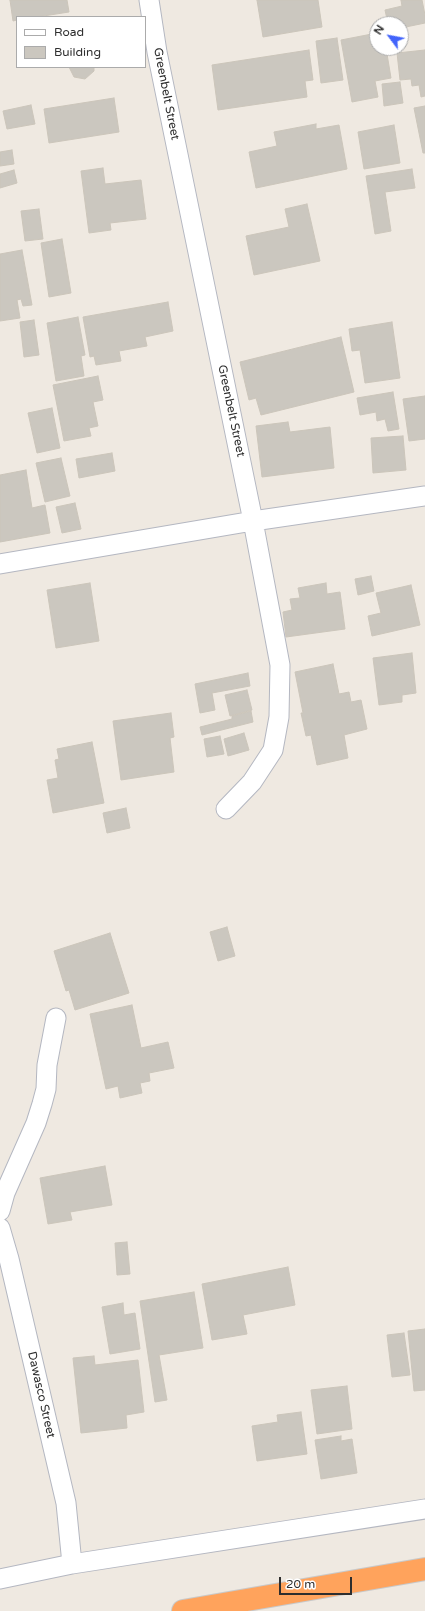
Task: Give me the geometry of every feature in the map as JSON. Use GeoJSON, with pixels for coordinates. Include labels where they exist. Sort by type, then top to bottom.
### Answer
{"type":"FeatureCollection","features":[{"type":"Feature","properties":{"kind":"highway"},"geometry":{"type":"LineString","coordinates":[[183,1611],[425,1569]]}},
{"type":"Feature","properties":{"kind":"street","name":"Greenbelt Street"},"geometry":{"type":"LineString","coordinates":[[149,0],[157,52],[253,521],[280,666],[279,717],[273,750],[252,782],[226,809]]}},
{"type":"Feature","properties":{"kind":"street"},"geometry":{"type":"LineString","coordinates":[[0,564],[253,521],[425,496]]}},
{"type":"Feature","properties":{"kind":"street"},"geometry":{"type":"LineString","coordinates":[[0,1211],[11,1179],[31,1136],[42,1104],[46,1089],[47,1065],[56,1018]]}},
{"type":"Feature","properties":{"kind":"street","name":"Dawasco Street"},"geometry":{"type":"LineString","coordinates":[[0,1228],[5,1259],[66,1503],[72,1564]]}},
{"type":"Feature","properties":{"kind":"street"},"geometry":{"type":"LineString","coordinates":[[0,1579],[72,1564],[425,1509]]}},
{"type":"Feature","properties":{"kind":"building"},"geometry":{"type":"Polygon","coordinates":[[[10,0],[67,0],[69,12],[43,16],[16,16],[16,20],[13,21],[10,0]]]}},
{"type":"Feature","properties":{"kind":"building"},"geometry":{"type":"Polygon","coordinates":[[[257,0],[318,0],[322,27],[263,37],[257,0]]]}},
{"type":"Feature","properties":{"kind":"building"},"geometry":{"type":"Polygon","coordinates":[[[401,0],[422,0],[425,23],[409,26],[409,16],[386,16],[385,10],[402,6],[401,0]]]}},
{"type":"Feature","properties":{"kind":"building"},"geometry":{"type":"Polygon","coordinates":[[[369,35],[369,56],[387,56],[391,78],[375,81],[378,97],[352,102],[341,40],[369,35]]]}},
{"type":"Feature","properties":{"kind":"building"},"geometry":{"type":"Polygon","coordinates":[[[337,38],[343,80],[321,83],[316,41],[337,38]]]}},
{"type":"Feature","properties":{"kind":"building"},"geometry":{"type":"Polygon","coordinates":[[[309,50],[313,80],[305,81],[307,97],[218,110],[212,65],[309,50]]]}},
{"type":"Feature","properties":{"kind":"building"},"geometry":{"type":"Polygon","coordinates":[[[425,50],[425,96],[421,97],[419,85],[412,86],[411,79],[400,80],[397,56],[409,56],[409,52],[425,50]]]}},
{"type":"Feature","properties":{"kind":"building"},"geometry":{"type":"Polygon","coordinates":[[[70,68],[94,68],[94,71],[85,79],[74,77],[70,68]]]}},
{"type":"Feature","properties":{"kind":"building"},"geometry":{"type":"Polygon","coordinates":[[[400,82],[403,103],[384,106],[382,84],[400,82]]]}},
{"type":"Feature","properties":{"kind":"building"},"geometry":{"type":"Polygon","coordinates":[[[114,98],[119,132],[49,143],[44,109],[114,98]]]}},
{"type":"Feature","properties":{"kind":"building"},"geometry":{"type":"Polygon","coordinates":[[[31,105],[35,124],[7,129],[3,111],[31,105]]]}},
{"type":"Feature","properties":{"kind":"building"},"geometry":{"type":"Polygon","coordinates":[[[425,106],[425,153],[423,153],[414,108],[425,106]]]}},
{"type":"Feature","properties":{"kind":"building"},"geometry":{"type":"Polygon","coordinates":[[[316,124],[316,129],[339,125],[347,169],[256,188],[249,152],[277,146],[274,132],[316,124]]]}},
{"type":"Feature","properties":{"kind":"building"},"geometry":{"type":"Polygon","coordinates":[[[394,125],[400,163],[364,169],[358,132],[394,125]]]}},
{"type":"Feature","properties":{"kind":"building"},"geometry":{"type":"Polygon","coordinates":[[[12,150],[14,164],[0,166],[0,152],[12,150]]]}},
{"type":"Feature","properties":{"kind":"building"},"geometry":{"type":"Polygon","coordinates":[[[103,168],[105,184],[141,180],[146,219],[110,223],[111,230],[89,233],[81,171],[103,168]]]}},
{"type":"Feature","properties":{"kind":"building"},"geometry":{"type":"Polygon","coordinates":[[[412,169],[415,188],[385,192],[391,231],[375,234],[366,176],[412,169]]]}},
{"type":"Feature","properties":{"kind":"building"},"geometry":{"type":"Polygon","coordinates":[[[14,170],[17,183],[0,188],[0,174],[14,170]]]}},
{"type":"Feature","properties":{"kind":"building"},"geometry":{"type":"Polygon","coordinates":[[[307,204],[320,261],[254,275],[246,236],[289,227],[285,209],[307,204]]]}},
{"type":"Feature","properties":{"kind":"building"},"geometry":{"type":"Polygon","coordinates":[[[39,209],[43,239],[25,241],[21,211],[39,209]]]}},
{"type":"Feature","properties":{"kind":"building"},"geometry":{"type":"Polygon","coordinates":[[[62,239],[71,293],[49,297],[41,243],[62,239]]]}},
{"type":"Feature","properties":{"kind":"building"},"geometry":{"type":"Polygon","coordinates":[[[22,250],[32,305],[23,306],[21,299],[17,300],[20,318],[0,321],[0,254],[22,250]]]}},
{"type":"Feature","properties":{"kind":"building"},"geometry":{"type":"Polygon","coordinates":[[[168,302],[173,331],[145,337],[147,346],[119,351],[121,361],[96,365],[94,356],[90,357],[83,317],[168,302]]]}},
{"type":"Feature","properties":{"kind":"building"},"geometry":{"type":"Polygon","coordinates":[[[78,317],[85,355],[81,356],[84,376],[56,381],[47,323],[78,317]]]}},
{"type":"Feature","properties":{"kind":"building"},"geometry":{"type":"Polygon","coordinates":[[[34,320],[39,355],[24,357],[20,322],[34,320]]]}},
{"type":"Feature","properties":{"kind":"building"},"geometry":{"type":"Polygon","coordinates":[[[392,322],[400,378],[365,383],[360,350],[352,351],[349,329],[392,322]]]}},
{"type":"Feature","properties":{"kind":"building"},"geometry":{"type":"Polygon","coordinates":[[[341,337],[354,392],[261,415],[256,398],[249,400],[240,362],[341,337]]]}},
{"type":"Feature","properties":{"kind":"building"},"geometry":{"type":"Polygon","coordinates":[[[98,376],[103,400],[93,402],[98,426],[89,428],[91,436],[64,441],[53,385],[98,376]]]}},
{"type":"Feature","properties":{"kind":"building"},"geometry":{"type":"Polygon","coordinates":[[[393,392],[399,429],[388,431],[385,419],[377,421],[376,412],[360,415],[357,398],[393,392]]]}},
{"type":"Feature","properties":{"kind":"building"},"geometry":{"type":"Polygon","coordinates":[[[425,396],[425,439],[409,441],[403,399],[425,396]]]}},
{"type":"Feature","properties":{"kind":"building"},"geometry":{"type":"Polygon","coordinates":[[[52,408],[60,448],[37,453],[28,413],[52,408]]]}},
{"type":"Feature","properties":{"kind":"building"},"geometry":{"type":"Polygon","coordinates":[[[288,422],[290,432],[330,427],[334,468],[262,477],[256,426],[288,422]]]}},
{"type":"Feature","properties":{"kind":"building"},"geometry":{"type":"Polygon","coordinates":[[[403,436],[406,470],[373,473],[371,438],[403,436]]]}},
{"type":"Feature","properties":{"kind":"building"},"geometry":{"type":"Polygon","coordinates":[[[112,453],[115,471],[79,478],[76,459],[112,453]]]}},
{"type":"Feature","properties":{"kind":"building"},"geometry":{"type":"Polygon","coordinates":[[[61,458],[70,496],[45,502],[36,463],[61,458]]]}},
{"type":"Feature","properties":{"kind":"building"},"geometry":{"type":"Polygon","coordinates":[[[26,470],[32,508],[45,505],[50,533],[0,542],[0,475],[26,470]]]}},
{"type":"Feature","properties":{"kind":"building"},"geometry":{"type":"Polygon","coordinates":[[[75,503],[81,529],[62,533],[56,507],[75,503]]]}},
{"type":"Feature","properties":{"kind":"building"},"geometry":{"type":"Polygon","coordinates":[[[371,576],[374,591],[358,595],[355,579],[371,576]]]}},
{"type":"Feature","properties":{"kind":"building"},"geometry":{"type":"Polygon","coordinates":[[[90,583],[99,641],[56,648],[47,590],[90,583]]]}},
{"type":"Feature","properties":{"kind":"building"},"geometry":{"type":"Polygon","coordinates":[[[326,583],[327,594],[340,592],[345,629],[286,637],[283,612],[292,610],[290,599],[300,598],[298,588],[326,583]]]}},
{"type":"Feature","properties":{"kind":"building"},"geometry":{"type":"Polygon","coordinates":[[[411,585],[420,625],[372,636],[368,616],[381,613],[376,593],[411,585]]]}},
{"type":"Feature","properties":{"kind":"building"},"geometry":{"type":"Polygon","coordinates":[[[412,653],[416,693],[402,695],[402,702],[379,705],[373,658],[412,653]]]}},
{"type":"Feature","properties":{"kind":"building"},"geometry":{"type":"Polygon","coordinates":[[[333,664],[339,694],[349,692],[351,702],[361,700],[367,729],[344,735],[348,758],[317,765],[311,735],[306,736],[295,672],[333,664]]]}},
{"type":"Feature","properties":{"kind":"building"},"geometry":{"type":"Polygon","coordinates":[[[248,673],[250,686],[212,693],[215,710],[200,713],[195,684],[248,673]]]}},
{"type":"Feature","properties":{"kind":"building"},"geometry":{"type":"Polygon","coordinates":[[[247,690],[252,710],[230,716],[225,695],[247,690]]]}},
{"type":"Feature","properties":{"kind":"building"},"geometry":{"type":"Polygon","coordinates":[[[251,711],[253,722],[202,735],[200,727],[232,719],[232,716],[251,711]]]}},
{"type":"Feature","properties":{"kind":"building"},"geometry":{"type":"Polygon","coordinates":[[[171,713],[174,737],[170,738],[174,772],[121,780],[113,721],[171,713]]]}},
{"type":"Feature","properties":{"kind":"building"},"geometry":{"type":"Polygon","coordinates":[[[244,733],[249,750],[228,756],[224,739],[244,733]]]}},
{"type":"Feature","properties":{"kind":"building"},"geometry":{"type":"Polygon","coordinates":[[[220,736],[224,754],[207,757],[204,739],[220,736]]]}},
{"type":"Feature","properties":{"kind":"building"},"geometry":{"type":"Polygon","coordinates":[[[92,742],[104,803],[53,813],[47,780],[58,778],[55,760],[59,759],[57,749],[92,742]]]}},
{"type":"Feature","properties":{"kind":"building"},"geometry":{"type":"Polygon","coordinates":[[[126,808],[130,828],[107,833],[103,813],[126,808]]]}},
{"type":"Feature","properties":{"kind":"building"},"geometry":{"type":"Polygon","coordinates":[[[227,927],[235,956],[218,961],[210,932],[227,927]]]}},
{"type":"Feature","properties":{"kind":"building"},"geometry":{"type":"Polygon","coordinates":[[[110,933],[129,993],[75,1010],[69,990],[66,991],[54,951],[110,933]]]}},
{"type":"Feature","properties":{"kind":"building"},"geometry":{"type":"Polygon","coordinates":[[[132,1005],[141,1048],[168,1042],[174,1068],[149,1073],[150,1081],[140,1083],[142,1093],[120,1098],[118,1086],[106,1089],[90,1014],[132,1005]]]}},
{"type":"Feature","properties":{"kind":"building"},"geometry":{"type":"Polygon","coordinates":[[[105,1166],[112,1205],[70,1212],[72,1220],[48,1224],[40,1178],[105,1166]]]}},
{"type":"Feature","properties":{"kind":"building"},"geometry":{"type":"Polygon","coordinates":[[[127,1242],[130,1274],[117,1275],[115,1243],[127,1242]]]}},
{"type":"Feature","properties":{"kind":"building"},"geometry":{"type":"Polygon","coordinates":[[[288,1267],[295,1305],[243,1315],[247,1334],[212,1340],[202,1284],[288,1267]]]}},
{"type":"Feature","properties":{"kind":"building"},"geometry":{"type":"Polygon","coordinates":[[[194,1292],[203,1348],[159,1355],[167,1400],[155,1402],[140,1301],[194,1292]]]}},
{"type":"Feature","properties":{"kind":"building"},"geometry":{"type":"Polygon","coordinates":[[[123,1303],[124,1315],[135,1313],[140,1349],[110,1354],[102,1307],[123,1303]]]}},
{"type":"Feature","properties":{"kind":"building"},"geometry":{"type":"Polygon","coordinates":[[[425,1329],[425,1390],[414,1391],[408,1331],[425,1329]]]}},
{"type":"Feature","properties":{"kind":"building"},"geometry":{"type":"Polygon","coordinates":[[[404,1333],[410,1375],[392,1377],[387,1335],[404,1333]]]}},
{"type":"Feature","properties":{"kind":"building"},"geometry":{"type":"Polygon","coordinates":[[[94,1356],[95,1365],[138,1360],[144,1412],[126,1415],[127,1428],[81,1433],[73,1358],[94,1356]]]}},
{"type":"Feature","properties":{"kind":"building"},"geometry":{"type":"Polygon","coordinates":[[[347,1386],[352,1429],[317,1434],[311,1390],[347,1386]]]}},
{"type":"Feature","properties":{"kind":"building"},"geometry":{"type":"Polygon","coordinates":[[[301,1412],[307,1454],[257,1461],[252,1426],[278,1422],[277,1415],[301,1412]]]}},
{"type":"Feature","properties":{"kind":"building"},"geometry":{"type":"Polygon","coordinates":[[[341,1436],[341,1441],[352,1439],[357,1473],[321,1479],[315,1440],[341,1436]]]}}]}
